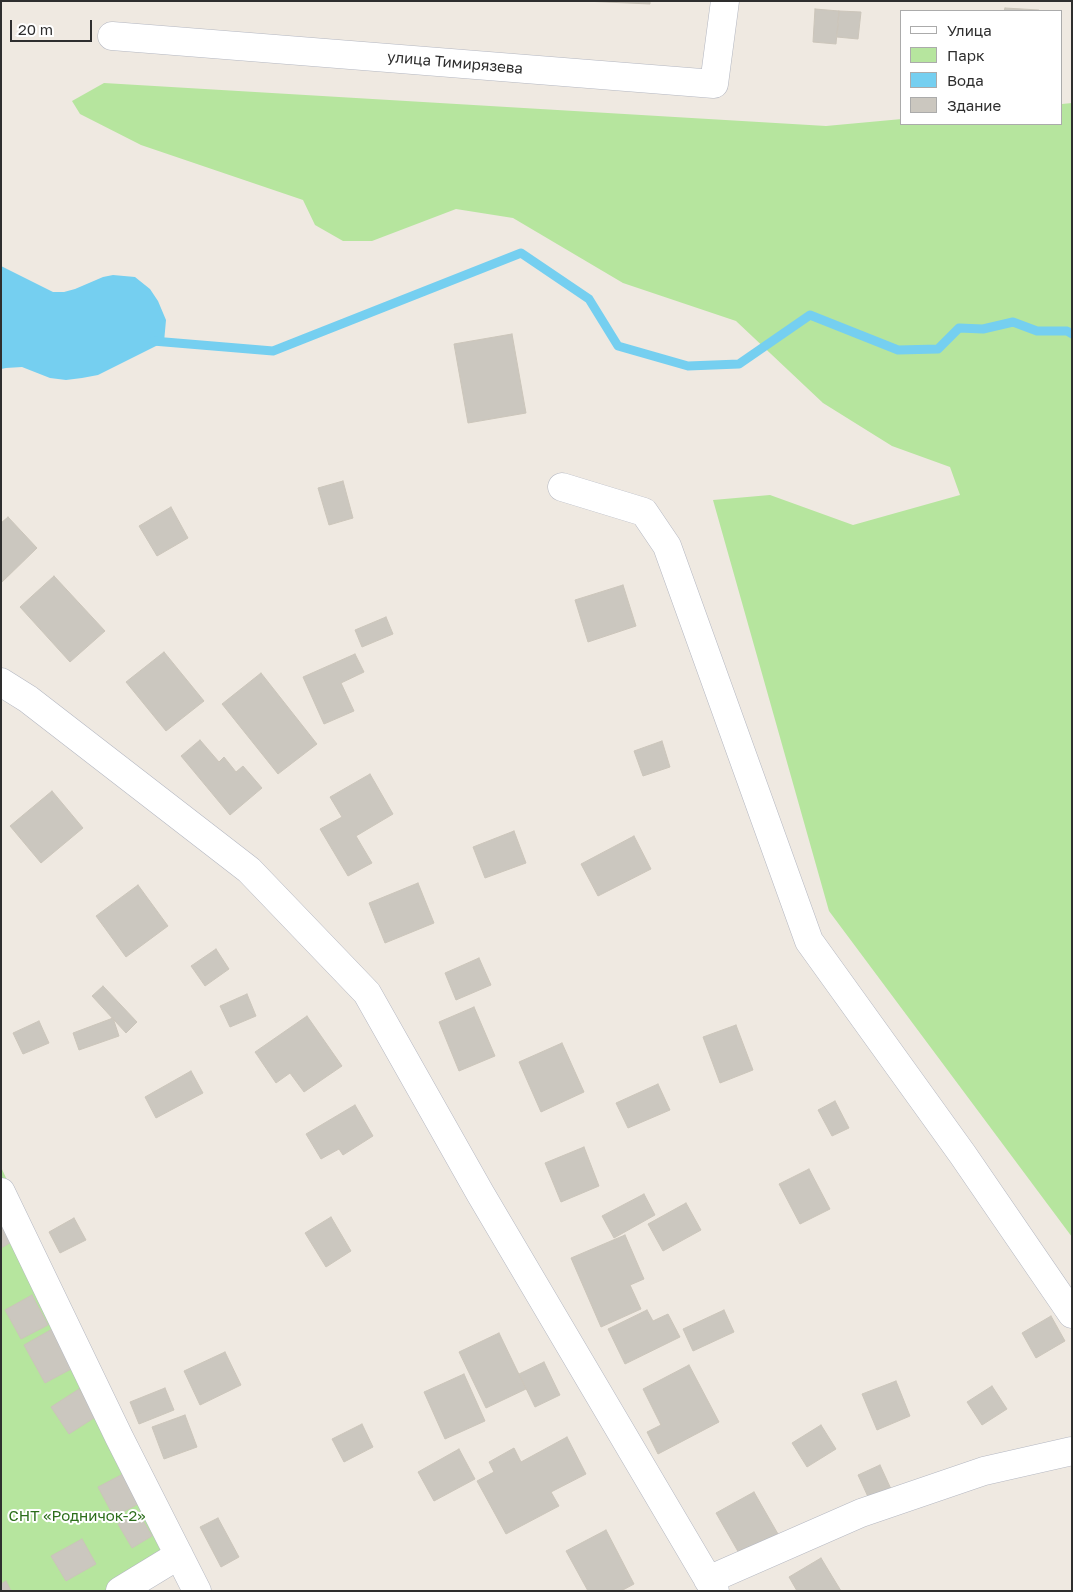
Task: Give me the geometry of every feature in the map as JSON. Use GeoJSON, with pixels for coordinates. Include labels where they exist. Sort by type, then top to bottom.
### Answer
{"type":"FeatureCollection","features":[{"type":"Feature","properties":{"kind":"street","name":"улица Тимирязева"},"geometry":{"type":"LineString","coordinates":[[112,36],[714,84],[726,1]]}},
{"type":"Feature","properties":{"kind":"street"},"geometry":{"type":"LineString","coordinates":[[562,487],[644,512],[667,546],[809,941],[963,1156],[1072,1314]]}},
{"type":"Feature","properties":{"kind":"street"},"geometry":{"type":"LineString","coordinates":[[1,682],[28,699],[249,870],[367,993],[485,1202],[712,1585],[861,1513],[984,1471],[1072,1451]]}},
{"type":"Feature","properties":{"kind":"street"},"geometry":{"type":"LineString","coordinates":[[1,1192],[119,1437],[197,1591]]}},
{"type":"Feature","properties":{"kind":"street"},"geometry":{"type":"LineString","coordinates":[[120,1591],[179,1555]]}},
{"type":"Feature","properties":{"kind":"green space"},"geometry":{"type":"Polygon","coordinates":[[[104,83],[826,126],[900,119],[900,125],[1063,125],[1063,104],[1072,103],[1072,1237],[829,911],[713,500],[770,495],[853,525],[960,495],[950,467],[892,446],[823,403],[736,321],[623,283],[513,218],[456,209],[372,241],[343,241],[315,225],[303,200],[141,145],[80,114],[72,101],[104,83]]]}},
{"type":"Feature","properties":{"kind":"green space","name":"СНТ «Родничок-2»"},"geometry":{"type":"Polygon","coordinates":[[[1,1167],[178,1555],[129,1591],[1,1591],[1,1167]]]}},
{"type":"Feature","properties":{"kind":"water"},"geometry":{"type":"Polygon","coordinates":[[[1,266],[53,292],[75,289],[103,277],[113,275],[135,277],[150,289],[158,301],[166,320],[164,342],[98,375],[82,378],[66,380],[50,378],[22,367],[1,369],[1,266]]]}},
{"type":"Feature","properties":{"kind":"building"},"geometry":{"type":"Polygon","coordinates":[[[583,1],[650,1],[650,4],[583,1]]]}},
{"type":"Feature","properties":{"kind":"building"},"geometry":{"type":"Polygon","coordinates":[[[1005,8],[1039,10],[1004,10],[1005,8]]]}},
{"type":"Feature","properties":{"kind":"building"},"geometry":{"type":"Polygon","coordinates":[[[815,9],[839,11],[836,44],[813,42],[815,9]]]}},
{"type":"Feature","properties":{"kind":"building"},"geometry":{"type":"Polygon","coordinates":[[[839,11],[861,12],[858,39],[837,37],[839,11]]]}},
{"type":"Feature","properties":{"kind":"building"},"geometry":{"type":"Polygon","coordinates":[[[512,334],[526,413],[468,423],[454,344],[512,334]]]}},
{"type":"Feature","properties":{"kind":"building"},"geometry":{"type":"Polygon","coordinates":[[[343,481],[353,518],[329,525],[318,488],[343,481]]]}},
{"type":"Feature","properties":{"kind":"building"},"geometry":{"type":"Polygon","coordinates":[[[171,507],[188,538],[157,556],[139,526],[171,507]]]}},
{"type":"Feature","properties":{"kind":"building"},"geometry":{"type":"Polygon","coordinates":[[[8,517],[37,548],[1,583],[1,523],[8,517]]]}},
{"type":"Feature","properties":{"kind":"building"},"geometry":{"type":"Polygon","coordinates":[[[54,576],[105,631],[70,662],[20,607],[54,576]]]}},
{"type":"Feature","properties":{"kind":"building"},"geometry":{"type":"Polygon","coordinates":[[[623,585],[636,626],[588,642],[575,600],[623,585]]]}},
{"type":"Feature","properties":{"kind":"building"},"geometry":{"type":"Polygon","coordinates":[[[386,617],[393,634],[362,647],[355,630],[386,617]]]}},
{"type":"Feature","properties":{"kind":"building"},"geometry":{"type":"Polygon","coordinates":[[[164,652],[204,701],[166,731],[126,682],[164,652]]]}},
{"type":"Feature","properties":{"kind":"building"},"geometry":{"type":"Polygon","coordinates":[[[355,654],[364,672],[341,683],[354,711],[324,724],[303,677],[355,654]]]}},
{"type":"Feature","properties":{"kind":"building"},"geometry":{"type":"Polygon","coordinates":[[[261,673],[317,744],[278,774],[222,704],[261,673]]]}},
{"type":"Feature","properties":{"kind":"building"},"geometry":{"type":"Polygon","coordinates":[[[200,740],[219,762],[224,757],[236,772],[243,766],[262,788],[230,815],[181,756],[200,740]]]}},
{"type":"Feature","properties":{"kind":"building"},"geometry":{"type":"Polygon","coordinates":[[[662,741],[670,767],[643,776],[634,751],[662,741]]]}},
{"type":"Feature","properties":{"kind":"building"},"geometry":{"type":"Polygon","coordinates":[[[370,774],[393,814],[356,836],[372,863],[348,876],[320,829],[342,817],[330,797],[370,774]]]}},
{"type":"Feature","properties":{"kind":"building"},"geometry":{"type":"Polygon","coordinates":[[[52,791],[83,828],[41,863],[10,826],[52,791]]]}},
{"type":"Feature","properties":{"kind":"building"},"geometry":{"type":"Polygon","coordinates":[[[514,831],[526,863],[485,878],[473,847],[514,831]]]}},
{"type":"Feature","properties":{"kind":"building"},"geometry":{"type":"Polygon","coordinates":[[[634,836],[651,869],[598,896],[581,864],[634,836]]]}},
{"type":"Feature","properties":{"kind":"building"},"geometry":{"type":"Polygon","coordinates":[[[418,883],[434,923],[385,943],[369,903],[418,883]]]}},
{"type":"Feature","properties":{"kind":"building"},"geometry":{"type":"Polygon","coordinates":[[[138,885],[168,926],[126,957],[96,916],[138,885]]]}},
{"type":"Feature","properties":{"kind":"building"},"geometry":{"type":"Polygon","coordinates":[[[216,949],[229,969],[205,986],[191,966],[216,949]]]}},
{"type":"Feature","properties":{"kind":"building"},"geometry":{"type":"Polygon","coordinates":[[[479,958],[491,985],[456,1000],[445,973],[479,958]]]}},
{"type":"Feature","properties":{"kind":"building"},"geometry":{"type":"Polygon","coordinates":[[[103,986],[137,1022],[126,1033],[92,996],[103,986]]]}},
{"type":"Feature","properties":{"kind":"building"},"geometry":{"type":"Polygon","coordinates":[[[247,994],[256,1016],[230,1027],[220,1006],[247,994]]]}},
{"type":"Feature","properties":{"kind":"building"},"geometry":{"type":"Polygon","coordinates":[[[474,1007],[495,1056],[459,1071],[439,1022],[474,1007]]]}},
{"type":"Feature","properties":{"kind":"building"},"geometry":{"type":"Polygon","coordinates":[[[307,1016],[342,1066],[304,1092],[290,1073],[276,1083],[255,1052],[307,1016]]]}},
{"type":"Feature","properties":{"kind":"building"},"geometry":{"type":"Polygon","coordinates":[[[113,1018],[119,1036],[79,1050],[73,1033],[113,1018]]]}},
{"type":"Feature","properties":{"kind":"building"},"geometry":{"type":"Polygon","coordinates":[[[39,1021],[49,1043],[23,1054],[13,1033],[39,1021]]]}},
{"type":"Feature","properties":{"kind":"building"},"geometry":{"type":"Polygon","coordinates":[[[736,1025],[753,1070],[720,1083],[703,1037],[736,1025]]]}},
{"type":"Feature","properties":{"kind":"building"},"geometry":{"type":"Polygon","coordinates":[[[562,1043],[584,1092],[541,1112],[519,1062],[562,1043]]]}},
{"type":"Feature","properties":{"kind":"building"},"geometry":{"type":"Polygon","coordinates":[[[191,1071],[203,1093],[156,1118],[145,1097],[191,1071]]]}},
{"type":"Feature","properties":{"kind":"building"},"geometry":{"type":"Polygon","coordinates":[[[658,1084],[670,1110],[628,1128],[616,1103],[658,1084]]]}},
{"type":"Feature","properties":{"kind":"building"},"geometry":{"type":"Polygon","coordinates":[[[835,1101],[849,1128],[832,1136],[818,1110],[835,1101]]]}},
{"type":"Feature","properties":{"kind":"building"},"geometry":{"type":"Polygon","coordinates":[[[355,1105],[373,1136],[343,1155],[339,1149],[321,1159],[306,1134],[355,1105]]]}},
{"type":"Feature","properties":{"kind":"building"},"geometry":{"type":"Polygon","coordinates":[[[584,1147],[599,1186],[561,1202],[545,1163],[584,1147]]]}},
{"type":"Feature","properties":{"kind":"building"},"geometry":{"type":"Polygon","coordinates":[[[809,1169],[830,1209],[800,1224],[779,1184],[809,1169]]]}},
{"type":"Feature","properties":{"kind":"building"},"geometry":{"type":"Polygon","coordinates":[[[644,1194],[655,1215],[614,1238],[602,1216],[644,1194]]]}},
{"type":"Feature","properties":{"kind":"building"},"geometry":{"type":"Polygon","coordinates":[[[686,1203],[701,1230],[663,1251],[648,1224],[686,1203]]]}},
{"type":"Feature","properties":{"kind":"building"},"geometry":{"type":"Polygon","coordinates":[[[1,1217],[15,1240],[1,1248],[1,1217]]]}},
{"type":"Feature","properties":{"kind":"building"},"geometry":{"type":"Polygon","coordinates":[[[331,1217],[351,1251],[326,1267],[305,1233],[331,1217]]]}},
{"type":"Feature","properties":{"kind":"building"},"geometry":{"type":"Polygon","coordinates":[[[74,1218],[86,1240],[60,1253],[49,1232],[74,1218]]]}},
{"type":"Feature","properties":{"kind":"building"},"geometry":{"type":"Polygon","coordinates":[[[625,1235],[644,1279],[630,1285],[641,1309],[601,1327],[571,1258],[625,1235]]]}},
{"type":"Feature","properties":{"kind":"building"},"geometry":{"type":"Polygon","coordinates":[[[32,1295],[48,1325],[21,1339],[5,1310],[32,1295]]]}},
{"type":"Feature","properties":{"kind":"building"},"geometry":{"type":"Polygon","coordinates":[[[647,1310],[653,1321],[668,1314],[680,1337],[625,1364],[608,1329],[647,1310]]]}},
{"type":"Feature","properties":{"kind":"building"},"geometry":{"type":"Polygon","coordinates":[[[724,1310],[734,1332],[693,1351],[683,1329],[724,1310]]]}},
{"type":"Feature","properties":{"kind":"building"},"geometry":{"type":"Polygon","coordinates":[[[1051,1316],[1065,1341],[1036,1358],[1022,1333],[1051,1316]]]}},
{"type":"Feature","properties":{"kind":"building"},"geometry":{"type":"Polygon","coordinates":[[[54,1328],[75,1367],[45,1383],[24,1345],[54,1328]]]}},
{"type":"Feature","properties":{"kind":"building"},"geometry":{"type":"Polygon","coordinates":[[[499,1333],[526,1389],[486,1408],[459,1352],[499,1333]]]}},
{"type":"Feature","properties":{"kind":"building"},"geometry":{"type":"Polygon","coordinates":[[[225,1352],[241,1385],[200,1405],[184,1371],[225,1352]]]}},
{"type":"Feature","properties":{"kind":"building"},"geometry":{"type":"Polygon","coordinates":[[[544,1362],[560,1395],[535,1407],[519,1374],[544,1362]]]}},
{"type":"Feature","properties":{"kind":"building"},"geometry":{"type":"Polygon","coordinates":[[[689,1365],[719,1422],[658,1454],[647,1432],[661,1425],[643,1389],[689,1365]]]}},
{"type":"Feature","properties":{"kind":"building"},"geometry":{"type":"Polygon","coordinates":[[[464,1374],[485,1421],[445,1439],[424,1392],[464,1374]]]}},
{"type":"Feature","properties":{"kind":"building"},"geometry":{"type":"Polygon","coordinates":[[[896,1381],[910,1416],[877,1430],[862,1394],[896,1381]]]}},
{"type":"Feature","properties":{"kind":"building"},"geometry":{"type":"Polygon","coordinates":[[[992,1386],[1007,1409],[982,1425],[967,1402],[992,1386]]]}},
{"type":"Feature","properties":{"kind":"building"},"geometry":{"type":"Polygon","coordinates":[[[165,1388],[174,1410],[139,1424],[130,1402],[165,1388]]]}},
{"type":"Feature","properties":{"kind":"building"},"geometry":{"type":"Polygon","coordinates":[[[79,1389],[97,1416],[69,1434],[51,1407],[79,1389]]]}},
{"type":"Feature","properties":{"kind":"building"},"geometry":{"type":"Polygon","coordinates":[[[185,1415],[197,1447],[164,1459],[152,1427],[185,1415]]]}},
{"type":"Feature","properties":{"kind":"building"},"geometry":{"type":"Polygon","coordinates":[[[362,1424],[373,1447],[344,1462],[332,1439],[362,1424]]]}},
{"type":"Feature","properties":{"kind":"building"},"geometry":{"type":"Polygon","coordinates":[[[821,1425],[836,1449],[807,1467],[792,1443],[821,1425]]]}},
{"type":"Feature","properties":{"kind":"building"},"geometry":{"type":"Polygon","coordinates":[[[567,1437],[586,1474],[551,1492],[559,1506],[506,1534],[477,1481],[494,1472],[489,1462],[514,1448],[521,1462],[567,1437]]]}},
{"type":"Feature","properties":{"kind":"building"},"geometry":{"type":"Polygon","coordinates":[[[459,1449],[475,1479],[434,1501],[418,1472],[459,1449]]]}},
{"type":"Feature","properties":{"kind":"building"},"geometry":{"type":"Polygon","coordinates":[[[880,1465],[891,1489],[869,1499],[858,1475],[880,1465]]]}},
{"type":"Feature","properties":{"kind":"building"},"geometry":{"type":"Polygon","coordinates":[[[123,1474],[138,1504],[114,1517],[98,1487],[123,1474]]]}},
{"type":"Feature","properties":{"kind":"building"},"geometry":{"type":"Polygon","coordinates":[[[754,1492],[778,1534],[740,1555],[716,1513],[754,1492]]]}},
{"type":"Feature","properties":{"kind":"building"},"geometry":{"type":"Polygon","coordinates":[[[138,1512],[152,1536],[132,1548],[118,1524],[138,1512]]]}},
{"type":"Feature","properties":{"kind":"building"},"geometry":{"type":"Polygon","coordinates":[[[218,1518],[239,1557],[221,1567],[200,1527],[218,1518]]]}},
{"type":"Feature","properties":{"kind":"building"},"geometry":{"type":"Polygon","coordinates":[[[606,1530],[634,1584],[621,1591],[588,1591],[566,1551],[606,1530]]]}},
{"type":"Feature","properties":{"kind":"building"},"geometry":{"type":"Polygon","coordinates":[[[82,1539],[96,1564],[66,1581],[51,1556],[82,1539]]]}},
{"type":"Feature","properties":{"kind":"building"},"geometry":{"type":"Polygon","coordinates":[[[821,1558],[841,1591],[797,1591],[789,1577],[821,1558]]]}},
{"type":"Feature","properties":{"kind":"building"},"geometry":{"type":"Polygon","coordinates":[[[6,1581],[11,1591],[1,1591],[1,1584],[6,1581]]]}},
{"type":"Feature","properties":{"kind":"waterway"},"geometry":{"type":"LineString","coordinates":[[153,341],[273,351],[521,253],[589,299],[618,346],[688,366],[739,364],[810,315],[898,350],[938,349],[959,328],[983,329],[1013,322],[1037,331],[1067,331],[1072,334]]}}]}
